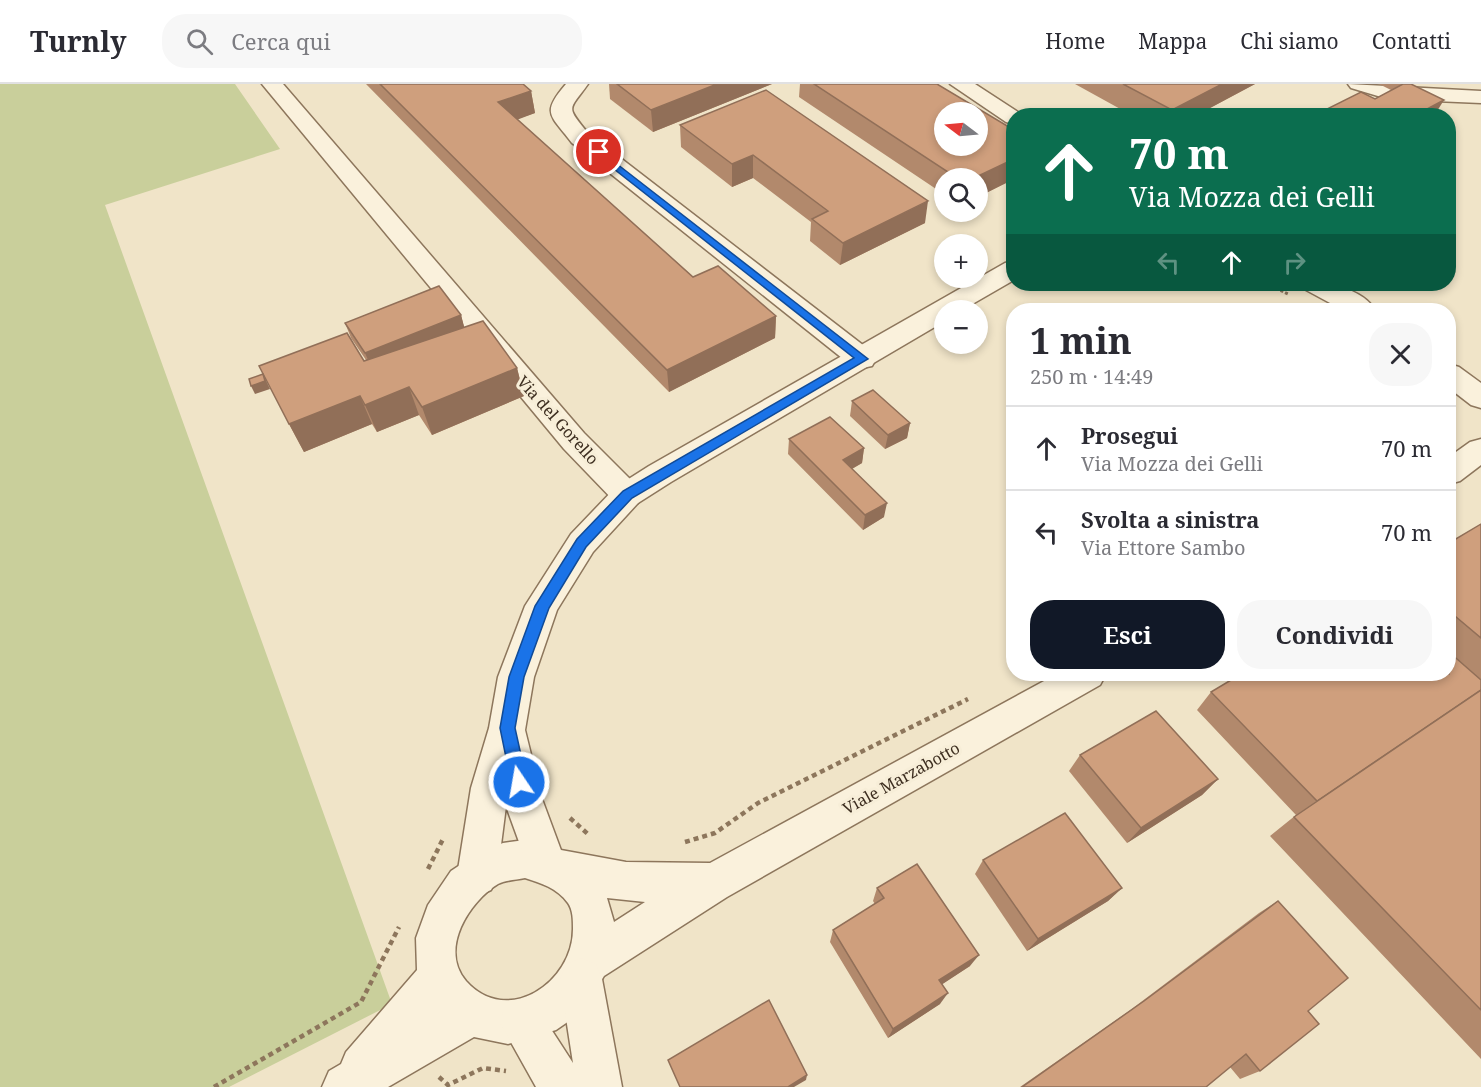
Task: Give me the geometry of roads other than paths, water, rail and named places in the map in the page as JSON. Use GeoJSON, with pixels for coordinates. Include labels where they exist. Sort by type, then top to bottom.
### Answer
{"type":"FeatureCollection","features":[{"type":"Feature","properties":{"kind":"street","name":"Via del Gorello"},"geometry":{"type":"LineString","coordinates":[[272,84],[574,441],[627,495]]}},
{"type":"Feature","properties":{"kind":"street"},"geometry":{"type":"LineString","coordinates":[[577,84],[561,103],[561,114],[580,138],[862,359]]}},
{"type":"Feature","properties":{"kind":"street"},"geometry":{"type":"LineString","coordinates":[[960,84],[1006,112]]}},
{"type":"Feature","properties":{"kind":"street"},"geometry":{"type":"LineString","coordinates":[[1358,90],[1481,98]]}},
{"type":"Feature","properties":{"kind":"street"},"geometry":{"type":"LineString","coordinates":[[477,876],[490,788],[507,728],[516,677],[542,606],[582,543],[627,495],[1006,274]]}},
{"type":"Feature","properties":{"kind":"street"},"geometry":{"type":"LineString","coordinates":[[1328,291],[1350,303]]}},
{"type":"Feature","properties":{"kind":"street"},"geometry":{"type":"LineString","coordinates":[[1456,379],[1481,398]]}},
{"type":"Feature","properties":{"kind":"street"},"geometry":{"type":"LineString","coordinates":[[1456,468],[1481,450]]}},
{"type":"Feature","properties":{"kind":"street","name":"Viale Marzabotto"},"geometry":{"type":"LineString","coordinates":[[586,970],[713,883],[1076,681]]}},
{"type":"Feature","properties":{"kind":"street"},"geometry":{"type":"LineString","coordinates":[[507,728],[523,799],[554,865]]}},
{"type":"Feature","properties":{"kind":"street"},"geometry":{"type":"LineString","coordinates":[[525,859],[554,865],[578,881],[588,897],[594,917],[596,938],[586,970],[566,997],[547,1011],[522,1021],[495,1022],[471,1015],[451,999],[439,977],[435,953],[438,929],[448,906],[463,886],[504,862],[525,859]]}},
{"type":"Feature","properties":{"kind":"street","name":"Viale Marzabotto"},"geometry":{"type":"LineString","coordinates":[[554,865],[626,882],[713,883]]}},
{"type":"Feature","properties":{"kind":"street"},"geometry":{"type":"LineString","coordinates":[[586,970],[599,1087]]}},
{"type":"Feature","properties":{"kind":"street"},"geometry":{"type":"LineString","coordinates":[[346,1086],[439,977]]}},
{"type":"Feature","properties":{"kind":"street"},"geometry":{"type":"LineString","coordinates":[[346,1086],[471,1015]]}},
{"type":"Feature","properties":{"kind":"street"},"geometry":{"type":"LineString","coordinates":[[522,1021],[562,1087]]}}]}
